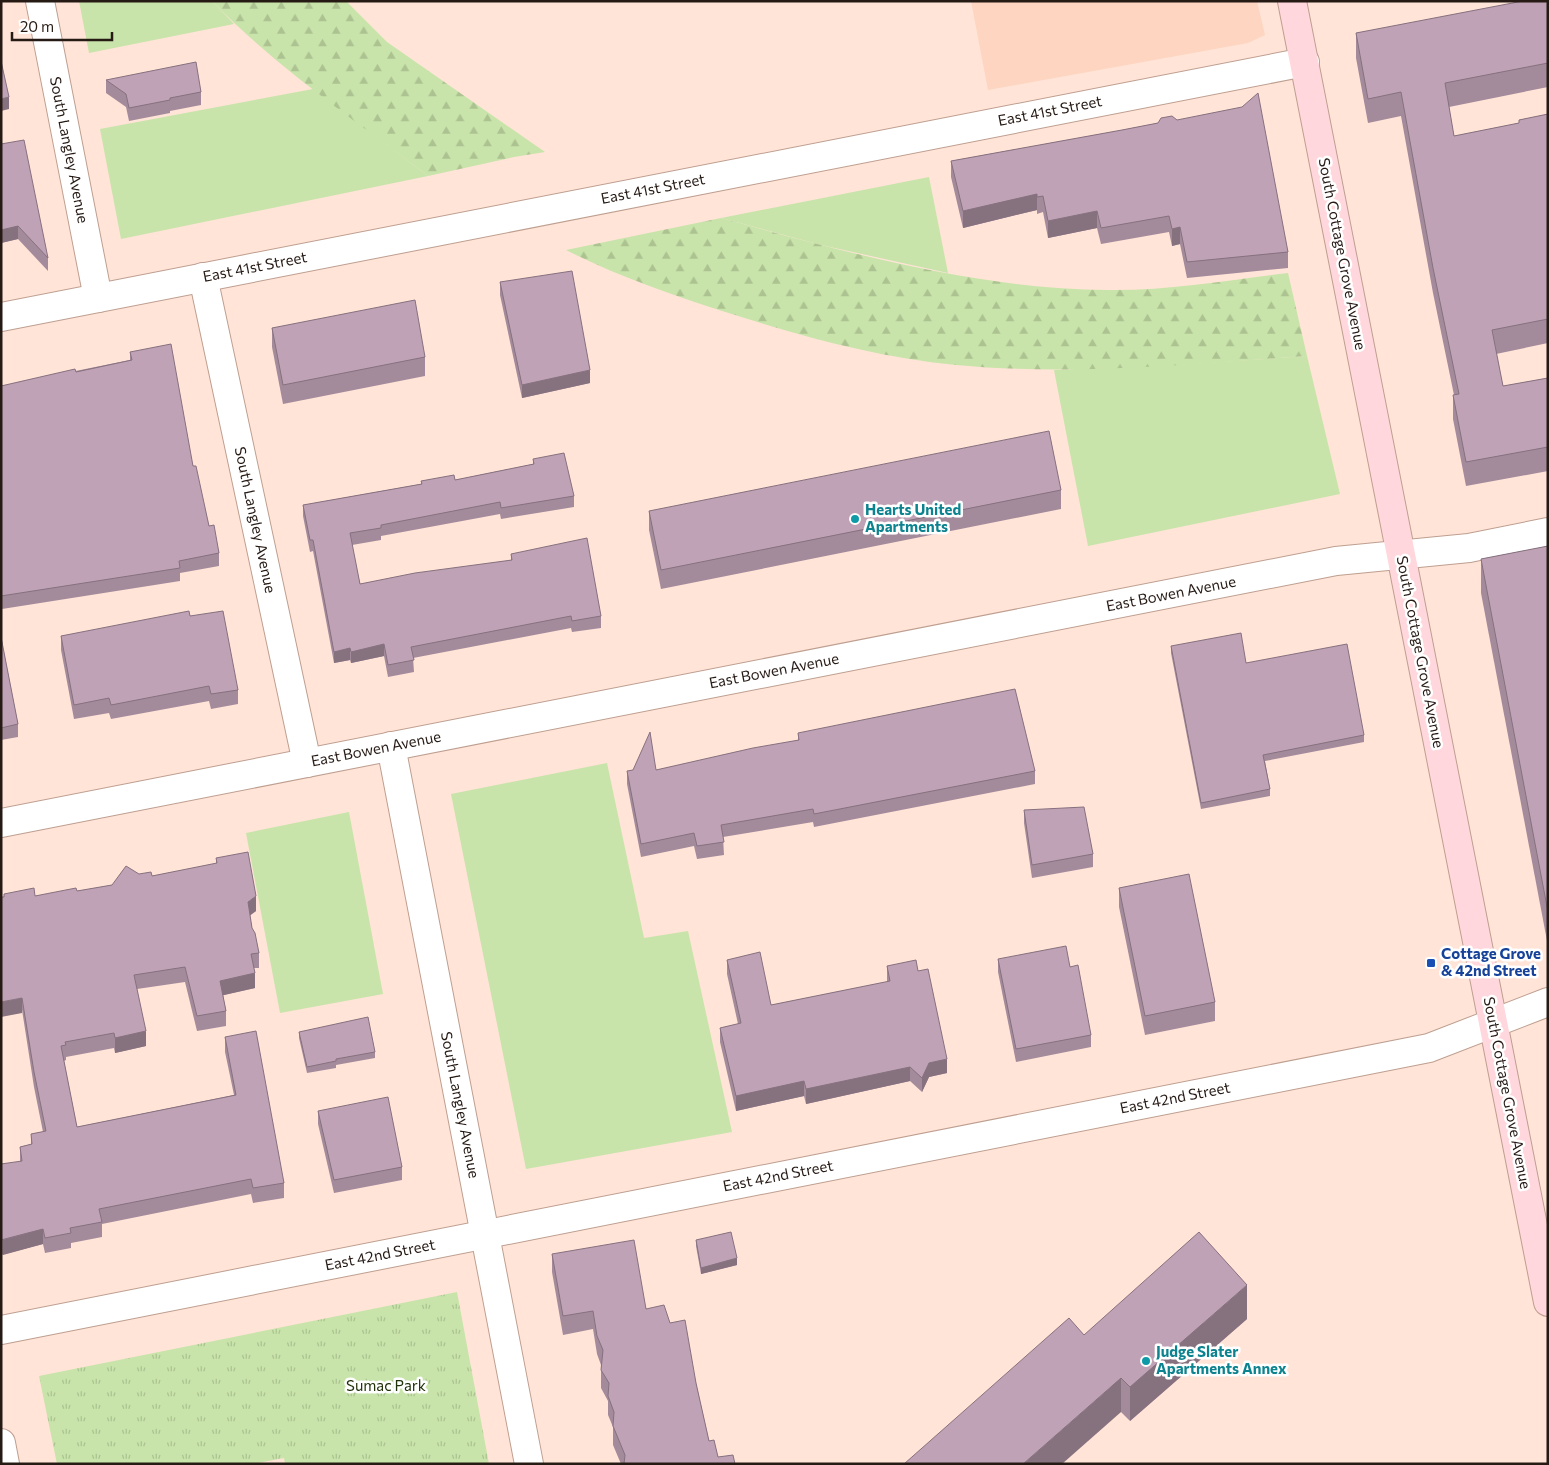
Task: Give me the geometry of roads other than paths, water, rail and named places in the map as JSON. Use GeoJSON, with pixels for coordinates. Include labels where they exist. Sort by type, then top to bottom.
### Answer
{"type":"FeatureCollection","features":[{"type":"Feature","properties":{"kind":"main road","name":"South Cottage Grove Avenue"},"geometry":{"type":"LineString","coordinates":[[1292,1],[1548,1302]]}},
{"type":"Feature","properties":{"kind":"street","name":"South Langley Avenue"},"geometry":{"type":"LineString","coordinates":[[40,1],[98,298]]}},
{"type":"Feature","properties":{"kind":"street","name":"East 41st Street"},"geometry":{"type":"LineString","coordinates":[[1,317],[1305,62]]}},
{"type":"Feature","properties":{"kind":"street","name":"South Langley Avenue"},"geometry":{"type":"LineString","coordinates":[[203,278],[307,763]]}},
{"type":"Feature","properties":{"kind":"street","name":"East Bowen Avenue"},"geometry":{"type":"LineString","coordinates":[[1,823],[1336,561],[1469,548],[1548,532]]}},
{"type":"Feature","properties":{"kind":"street","name":"South Langley Avenue"},"geometry":{"type":"LineString","coordinates":[[391,746],[530,1464]]}},
{"type":"Feature","properties":{"kind":"street","name":"East 42nd Street"},"geometry":{"type":"LineString","coordinates":[[1,1330],[1429,1048],[1548,1002]]}},
{"type":"Feature","properties":{"kind":"street"},"geometry":{"type":"LineString","coordinates":[[1,1443],[5,1464]]}},
{"type":"Feature","properties":{"kind":"place","name":"Hearts United Apartments"},"geometry":{"type":"Point","coordinates":[855,519]}},
{"type":"Feature","properties":{"kind":"place","name":"Cottage Grove & 42nd Street"},"geometry":{"type":"Point","coordinates":[1431,963]}},
{"type":"Feature","properties":{"kind":"place","name":"Judge Slater Apartments Annex"},"geometry":{"type":"Point","coordinates":[1146,1361]}},
{"type":"Feature","properties":{"kind":"park label","name":"Sumac Park"},"geometry":{"type":"Point","coordinates":[386,1386]}}]}
